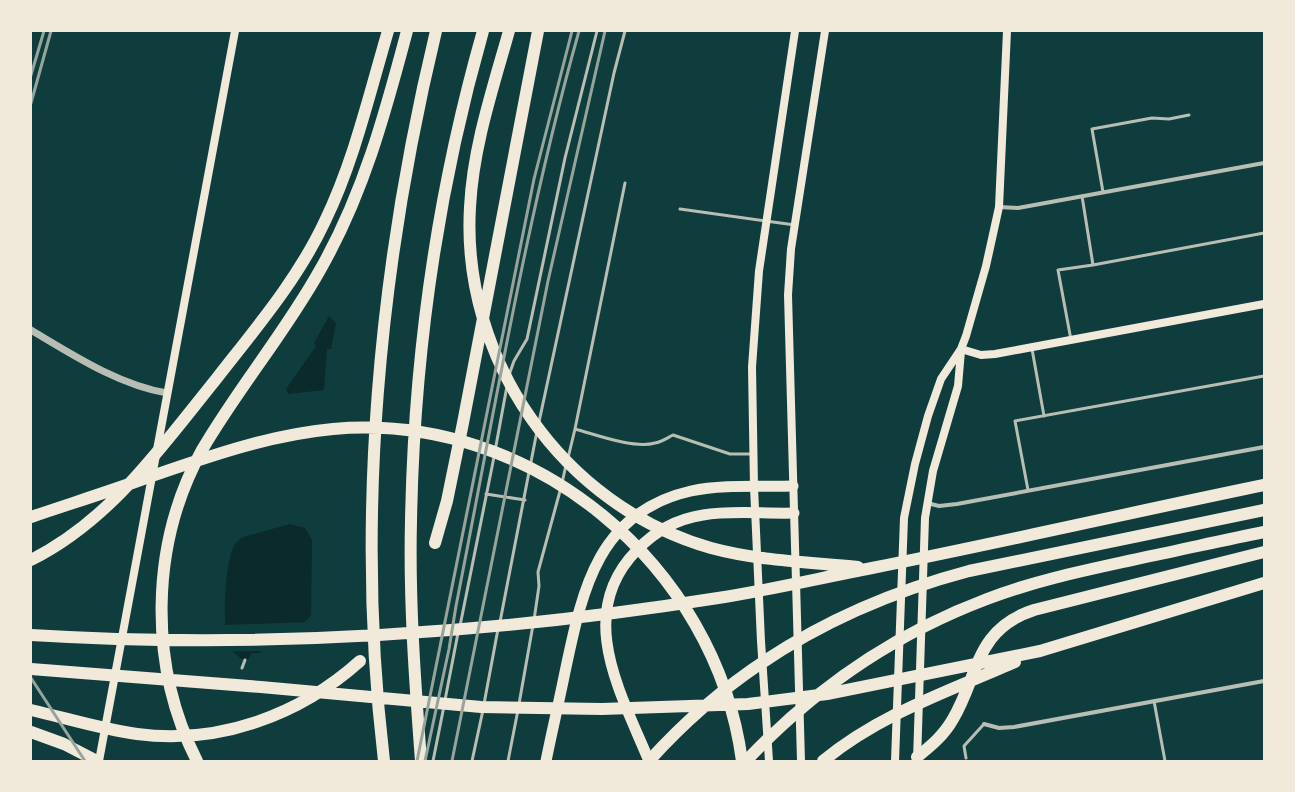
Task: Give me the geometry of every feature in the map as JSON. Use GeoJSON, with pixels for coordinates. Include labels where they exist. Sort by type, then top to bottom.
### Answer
{"type":"FeatureCollection","features":[{"type":"Feature","properties":{"kind":"highway"},"geometry":{"type":"LineString","coordinates":[[31,560],[77,532],[104,510],[130,485],[264,319],[295,275],[316,239],[334,201],[352,153],[388,31]]}},
{"type":"Feature","properties":{"kind":"highway"},"geometry":{"type":"LineString","coordinates":[[197,761],[177,716],[166,663],[161,606],[166,559],[173,524],[185,487],[209,440],[309,288],[339,235],[356,196],[374,148],[406,31]]}},
{"type":"Feature","properties":{"kind":"highway"},"geometry":{"type":"LineString","coordinates":[[384,761],[376,662],[373,561],[375,460],[379,384],[394,241],[414,131],[436,31]]}},
{"type":"Feature","properties":{"kind":"highway"},"geometry":{"type":"LineString","coordinates":[[422,761],[417,695],[411,522],[414,445],[422,353],[442,217],[460,126],[483,31]]}},
{"type":"Feature","properties":{"kind":"highway"},"geometry":{"type":"LineString","coordinates":[[509,31],[474,172],[470,206],[471,260],[485,327],[513,391],[536,428],[554,450],[601,492],[615,502],[660,528],[710,548],[762,559],[870,568]]}},
{"type":"Feature","properties":{"kind":"highway"},"geometry":{"type":"LineString","coordinates":[[435,543],[447,501],[538,31]]}},
{"type":"Feature","properties":{"kind":"highway"},"geometry":{"type":"LineString","coordinates":[[31,517],[223,452],[283,436],[347,428],[386,428],[434,435],[468,443],[514,460],[552,479],[599,510],[632,540],[656,566],[694,620],[713,659],[730,705],[742,761]]}},
{"type":"Feature","properties":{"kind":"highway"},"geometry":{"type":"LineString","coordinates":[[31,635],[193,640],[349,637],[428,633],[497,627],[634,611],[748,593],[827,578],[870,568],[951,553],[1099,519],[1264,485]]}},
{"type":"Feature","properties":{"kind":"highway"},"geometry":{"type":"LineString","coordinates":[[546,761],[572,639],[584,594],[593,569],[607,546],[633,519],[666,500],[699,490],[793,486]]}},
{"type":"Feature","properties":{"kind":"highway"},"geometry":{"type":"LineString","coordinates":[[794,513],[724,513],[703,515],[679,521],[651,537],[626,563],[614,584],[606,618],[608,654],[620,692],[649,761],[660,748],[712,700],[769,657],[825,624],[871,604],[909,589],[969,571],[1264,510]]}},
{"type":"Feature","properties":{"kind":"highway"},"geometry":{"type":"LineString","coordinates":[[746,761],[798,710],[832,683],[868,658],[908,634],[994,596],[1067,574],[1264,532]]}},
{"type":"Feature","properties":{"kind":"highway"},"geometry":{"type":"LineString","coordinates":[[917,759],[943,733],[952,720],[982,651],[997,632],[1014,619],[1034,610],[1264,552]]}},
{"type":"Feature","properties":{"kind":"highway"},"geometry":{"type":"LineString","coordinates":[[31,669],[254,686],[458,705],[547,709],[664,708],[748,704],[813,696],[880,684],[1040,651],[1264,583]]}},
{"type":"Feature","properties":{"kind":"highway"},"geometry":{"type":"LineString","coordinates":[[824,761],[867,730],[900,711],[1040,651]]}},
{"type":"Feature","properties":{"kind":"highway"},"geometry":{"type":"LineString","coordinates":[[31,710],[128,732],[163,736],[190,735],[221,731],[250,724],[284,711],[340,678],[360,660]]}},
{"type":"Feature","properties":{"kind":"highway"},"geometry":{"type":"LineString","coordinates":[[31,732],[64,744],[98,761]]}},
{"type":"Feature","properties":{"kind":"main road"},"geometry":{"type":"LineString","coordinates":[[98,761],[235,31]]}},
{"type":"Feature","properties":{"kind":"main road"},"geometry":{"type":"LineString","coordinates":[[769,761],[761,641],[754,487],[752,367],[759,271],[795,31]]}},
{"type":"Feature","properties":{"kind":"main road"},"geometry":{"type":"LineString","coordinates":[[801,761],[788,326],[789,266],[824,31]]}},
{"type":"Feature","properties":{"kind":"main road"},"geometry":{"type":"LineString","coordinates":[[917,759],[924,518],[937,454],[958,386],[961,348],[986,266],[998,207],[1007,31]]}},
{"type":"Feature","properties":{"kind":"main road"},"geometry":{"type":"LineString","coordinates":[[961,348],[981,355],[1264,304]]}},
{"type":"Feature","properties":{"kind":"main road"},"geometry":{"type":"LineString","coordinates":[[895,761],[904,518],[915,464],[928,416],[941,379],[961,348]]}},
{"type":"Feature","properties":{"kind":"street"},"geometry":{"type":"LineString","coordinates":[[998,207],[1018,208],[1264,163]]}},
{"type":"Feature","properties":{"kind":"street"},"geometry":{"type":"LineString","coordinates":[[31,330],[120,378],[147,389],[167,393]]}},
{"type":"Feature","properties":{"kind":"street"},"geometry":{"type":"LineString","coordinates":[[927,503],[939,506],[957,504],[1264,447]]}},
{"type":"Feature","properties":{"kind":"street"},"geometry":{"type":"LineString","coordinates":[[984,724],[1000,728],[1014,727],[1264,681]]}},
{"type":"Feature","properties":{"kind":"lane"},"geometry":{"type":"LineString","coordinates":[[433,761],[511,368],[527,339],[565,158],[597,31]]}},
{"type":"Feature","properties":{"kind":"lane"},"geometry":{"type":"LineString","coordinates":[[472,761],[561,318],[614,73],[625,31]]}},
{"type":"Feature","properties":{"kind":"lane"},"geometry":{"type":"LineString","coordinates":[[1103,192],[1092,129],[1152,118],[1169,119],[1189,115]]}},
{"type":"Feature","properties":{"kind":"lane"},"geometry":{"type":"LineString","coordinates":[[508,761],[538,598],[538,572],[555,512],[575,429],[625,183]]}},
{"type":"Feature","properties":{"kind":"lane"},"geometry":{"type":"LineString","coordinates":[[1082,196],[1093,264]]}},
{"type":"Feature","properties":{"kind":"lane"},"geometry":{"type":"LineString","coordinates":[[680,209],[794,225]]}},
{"type":"Feature","properties":{"kind":"lane"},"geometry":{"type":"LineString","coordinates":[[1071,340],[1058,270],[1264,233]]}},
{"type":"Feature","properties":{"kind":"lane"},"geometry":{"type":"LineString","coordinates":[[1032,347],[1044,416]]}},
{"type":"Feature","properties":{"kind":"lane"},"geometry":{"type":"LineString","coordinates":[[1028,490],[1015,421],[1264,376]]}},
{"type":"Feature","properties":{"kind":"lane"},"geometry":{"type":"LineString","coordinates":[[575,429],[630,443],[645,445],[655,444],[673,435],[730,454],[754,454]]}},
{"type":"Feature","properties":{"kind":"lane"},"geometry":{"type":"LineString","coordinates":[[486,494],[525,500]]}},
{"type":"Feature","properties":{"kind":"lane"},"geometry":{"type":"LineString","coordinates":[[242,668],[245,660]]}},
{"type":"Feature","properties":{"kind":"lane"},"geometry":{"type":"LineString","coordinates":[[1154,701],[1165,761]]}},
{"type":"Feature","properties":{"kind":"lane"},"geometry":{"type":"LineString","coordinates":[[966,758],[964,746],[984,724]]}},
{"type":"Feature","properties":{"kind":"water"},"geometry":{"type":"Polygon","coordinates":[[[329,316],[336,323],[331,349],[327,349],[324,390],[288,394],[286,389],[316,346],[314,343],[329,316]]]}},
{"type":"Feature","properties":{"kind":"water"},"geometry":{"type":"Polygon","coordinates":[[[290,524],[305,528],[312,540],[311,616],[297,629],[259,653],[252,653],[247,661],[233,652],[226,635],[225,594],[228,565],[231,554],[236,543],[243,537],[290,524]]]}},
{"type":"Feature","properties":{"kind":"pier"},"geometry":{"type":"Polygon","coordinates":[[[309,622],[267,651],[231,651],[226,645],[224,625],[309,622]]]}},
{"type":"Feature","properties":{"kind":"railway"},"geometry":{"type":"LineString","coordinates":[[31,75],[44,31]]}},
{"type":"Feature","properties":{"kind":"railway"},"geometry":{"type":"LineString","coordinates":[[31,103],[51,31]]}},
{"type":"Feature","properties":{"kind":"railway"},"geometry":{"type":"LineString","coordinates":[[417,761],[534,179],[572,31]]}},
{"type":"Feature","properties":{"kind":"railway"},"geometry":{"type":"LineString","coordinates":[[425,761],[449,649],[456,606],[527,245],[560,102],[579,31]]}},
{"type":"Feature","properties":{"kind":"railway"},"geometry":{"type":"LineString","coordinates":[[452,761],[548,281],[605,31]]}},
{"type":"Feature","properties":{"kind":"railway"},"geometry":{"type":"LineString","coordinates":[[31,678],[85,761]]}}]}
